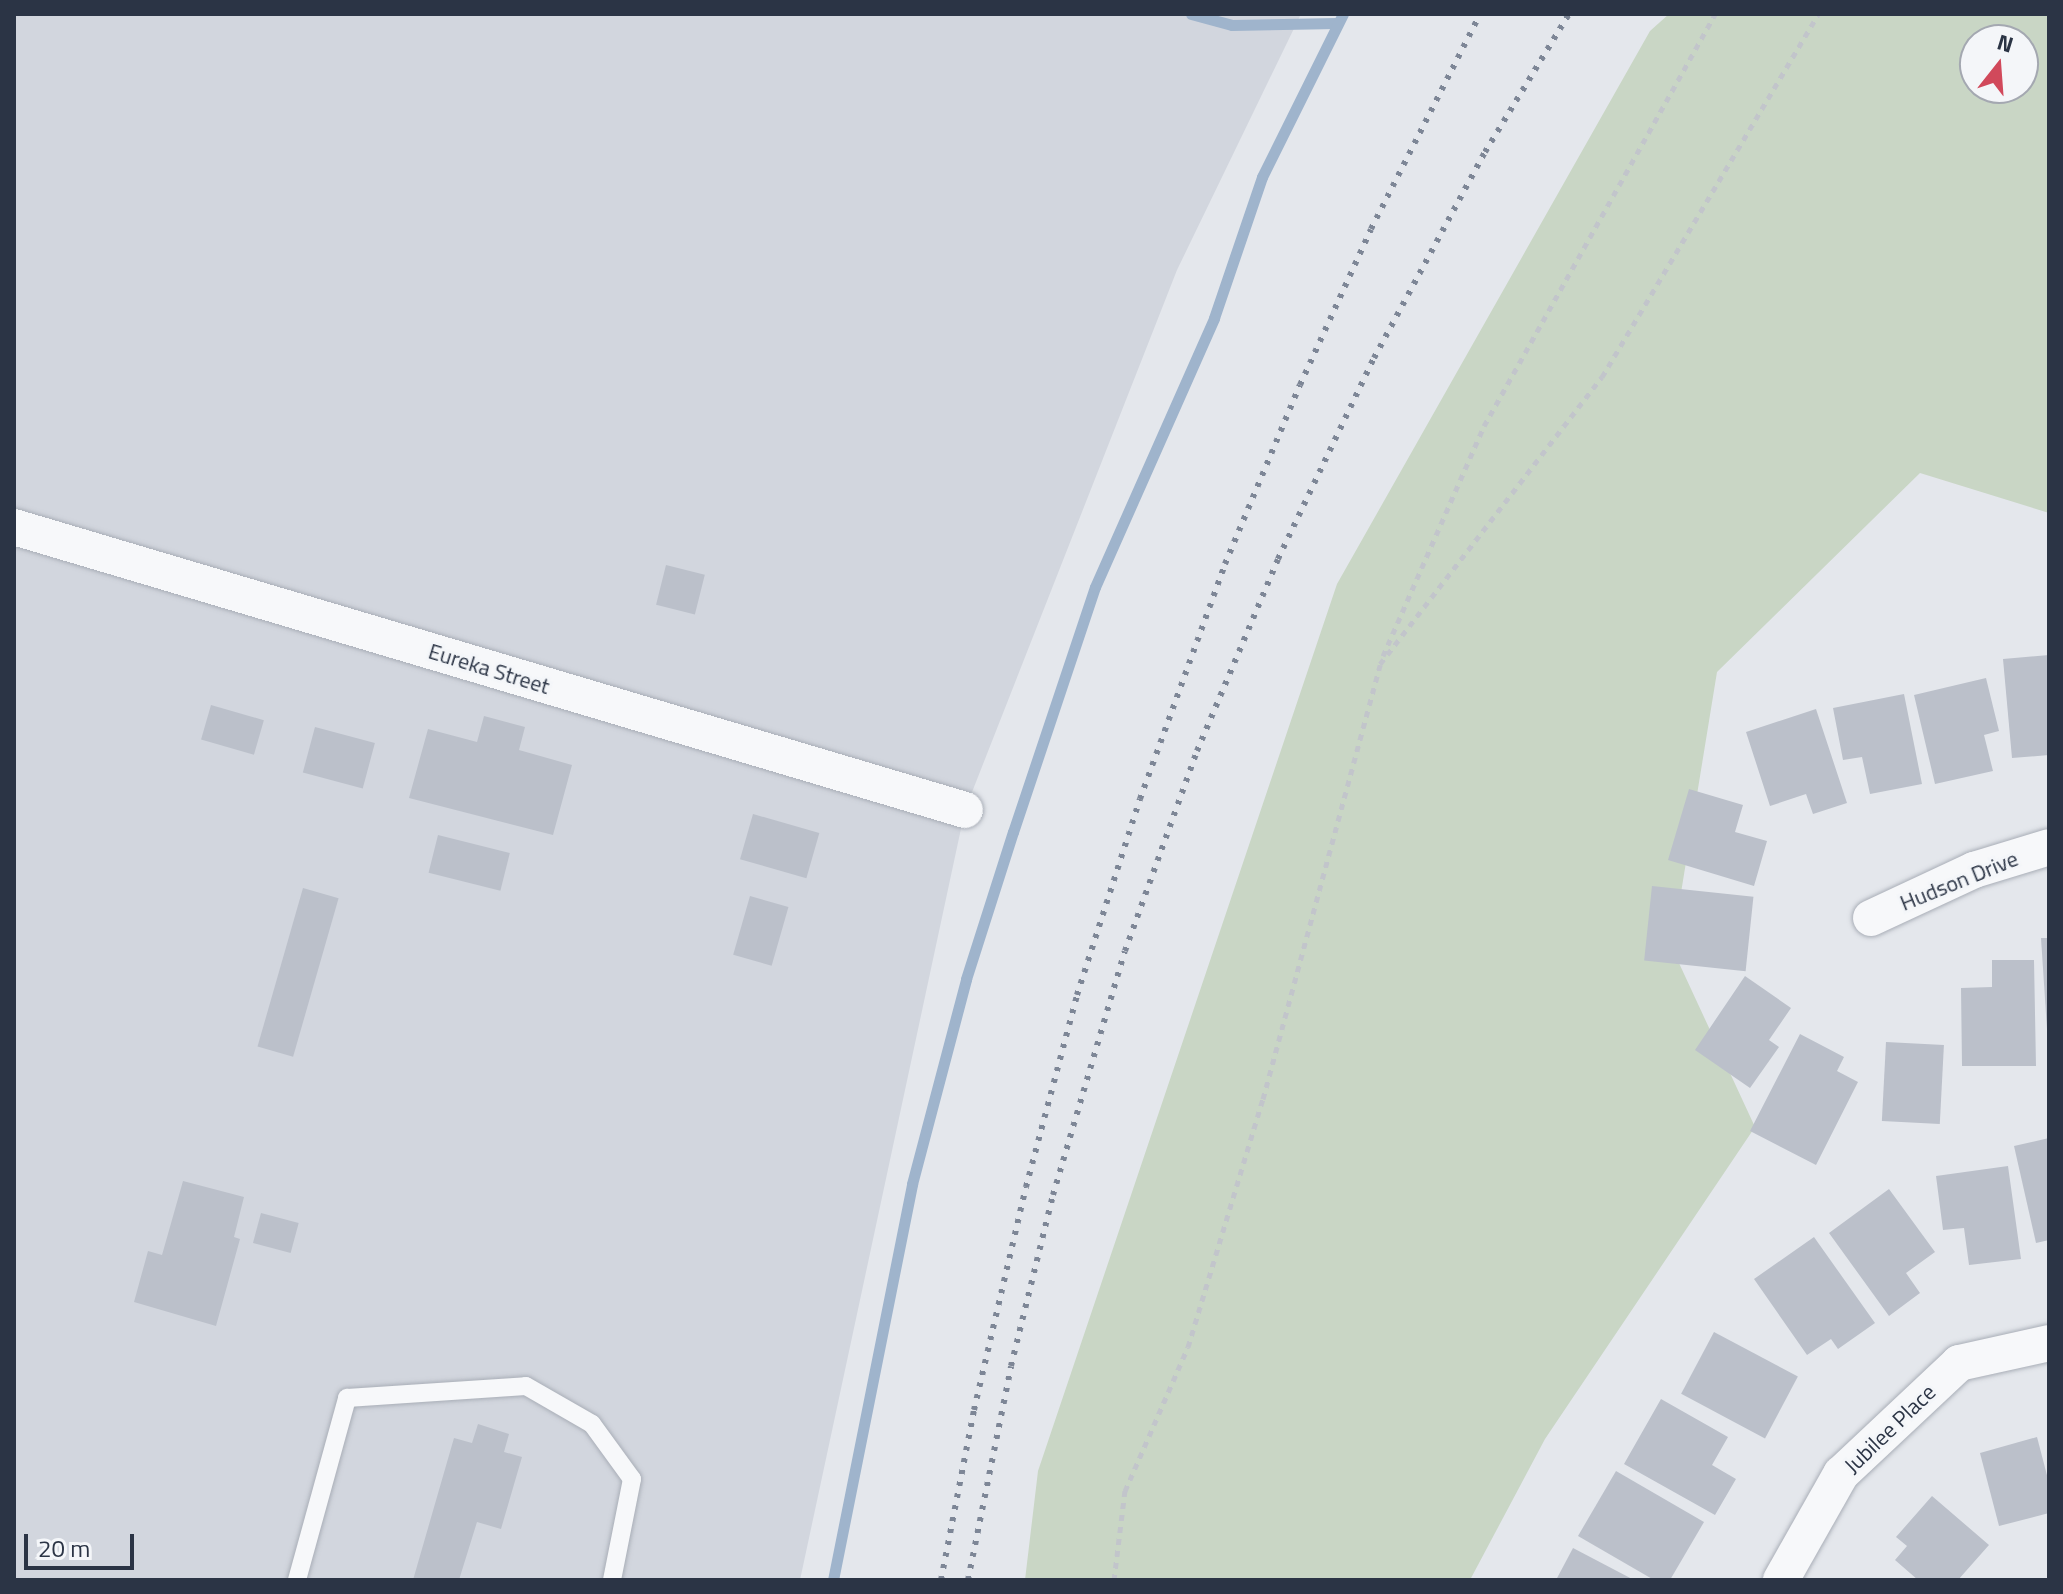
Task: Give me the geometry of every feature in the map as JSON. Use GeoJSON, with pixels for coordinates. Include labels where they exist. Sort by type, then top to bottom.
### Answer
{"type":"FeatureCollection","features":[{"type":"Feature","properties":{"kind":"street","name":"Eureka Street"},"geometry":{"type":"LineString","coordinates":[[14,527],[965,810]]}},
{"type":"Feature","properties":{"kind":"street","name":"Hudson Drive"},"geometry":{"type":"LineString","coordinates":[[1871,918],[1974,870],[2049,847]]}},
{"type":"Feature","properties":{"kind":"street","name":"Jubilee Place"},"geometry":{"type":"LineString","coordinates":[[1781,1580],[1841,1474],[1959,1363],[2049,1343]]}},
{"type":"Feature","properties":{"kind":"lane"},"geometry":{"type":"LineString","coordinates":[[297,1580],[347,1398],[526,1386],[592,1424],[632,1479],[612,1580]]}},
{"type":"Feature","properties":{"kind":"path"},"geometry":{"type":"LineString","coordinates":[[1114,1580],[1125,1491],[1188,1347],[1267,1084],[1380,664],[1484,426],[1715,14]]}},
{"type":"Feature","properties":{"kind":"path"},"geometry":{"type":"LineString","coordinates":[[1380,664],[1602,377],[1818,14]]}},
{"type":"Feature","properties":{"kind":"shaded area"},"geometry":{"type":"Polygon","coordinates":[[[14,14],[1301,14],[1177,270],[965,810],[800,1580],[14,1580],[14,14]]]}},
{"type":"Feature","properties":{"kind":"green space"},"geometry":{"type":"Polygon","coordinates":[[[1669,14],[2049,14],[2049,513],[1920,473],[1717,672],[1672,948],[1755,1127],[1545,1439],[1470,1580],[1025,1580],[1038,1471],[1337,584],[1650,31],[1669,14]]]}},
{"type":"Feature","properties":{"kind":"building"},"geometry":{"type":"Polygon","coordinates":[[[666,565],[705,575],[695,614],[656,605],[666,565]]]}},
{"type":"Feature","properties":{"kind":"building"},"geometry":{"type":"Polygon","coordinates":[[[2049,655],[2049,755],[2012,758],[2003,659],[2049,655]]]}},
{"type":"Feature","properties":{"kind":"building"},"geometry":{"type":"Polygon","coordinates":[[[1986,678],[1999,731],[1984,735],[1993,771],[1935,784],[1914,695],[1986,678]]]}},
{"type":"Feature","properties":{"kind":"building"},"geometry":{"type":"Polygon","coordinates":[[[1904,694],[1922,784],[1870,794],[1862,757],[1843,760],[1833,708],[1904,694]]]}},
{"type":"Feature","properties":{"kind":"building"},"geometry":{"type":"Polygon","coordinates":[[[211,705],[264,720],[254,755],[201,740],[211,705]]]}},
{"type":"Feature","properties":{"kind":"building"},"geometry":{"type":"Polygon","coordinates":[[[1816,709],[1847,803],[1813,814],[1806,794],[1770,806],[1746,732],[1816,709]]]}},
{"type":"Feature","properties":{"kind":"building"},"geometry":{"type":"Polygon","coordinates":[[[484,716],[525,727],[519,750],[572,765],[553,835],[409,798],[428,729],[477,742],[484,716]]]}},
{"type":"Feature","properties":{"kind":"building"},"geometry":{"type":"Polygon","coordinates":[[[315,727],[375,743],[363,788],[303,772],[315,727]]]}},
{"type":"Feature","properties":{"kind":"building"},"geometry":{"type":"Polygon","coordinates":[[[1689,789],[1743,805],[1735,832],[1767,841],[1754,886],[1668,860],[1689,789]]]}},
{"type":"Feature","properties":{"kind":"building"},"geometry":{"type":"Polygon","coordinates":[[[753,814],[819,833],[806,878],[740,859],[753,814]]]}},
{"type":"Feature","properties":{"kind":"building"},"geometry":{"type":"Polygon","coordinates":[[[438,835],[510,853],[500,891],[429,873],[438,835]]]}},
{"type":"Feature","properties":{"kind":"building"},"geometry":{"type":"Polygon","coordinates":[[[1652,886],[1753,897],[1746,971],[1644,961],[1652,886]]]}},
{"type":"Feature","properties":{"kind":"building"},"geometry":{"type":"Polygon","coordinates":[[[303,888],[339,898],[293,1057],[258,1047],[303,888]]]}},
{"type":"Feature","properties":{"kind":"building"},"geometry":{"type":"Polygon","coordinates":[[[750,896],[788,907],[772,966],[733,955],[750,896]]]}},
{"type":"Feature","properties":{"kind":"building"},"geometry":{"type":"Polygon","coordinates":[[[2041,938],[2049,938],[2049,1029],[2047,1029],[2041,938]]]}},
{"type":"Feature","properties":{"kind":"building"},"geometry":{"type":"Polygon","coordinates":[[[1992,960],[2034,960],[2036,1066],[1962,1066],[1961,988],[1992,987],[1992,960]]]}},
{"type":"Feature","properties":{"kind":"building"},"geometry":{"type":"Polygon","coordinates":[[[1745,976],[1791,1008],[1769,1040],[1779,1047],[1750,1088],[1695,1050],[1745,976]]]}},
{"type":"Feature","properties":{"kind":"building"},"geometry":{"type":"Polygon","coordinates":[[[1800,1034],[1844,1057],[1837,1071],[1858,1082],[1816,1165],[1750,1131],[1800,1034]]]}},
{"type":"Feature","properties":{"kind":"building"},"geometry":{"type":"Polygon","coordinates":[[[1886,1042],[1944,1045],[1940,1124],[1882,1121],[1886,1042]]]}},
{"type":"Feature","properties":{"kind":"building"},"geometry":{"type":"Polygon","coordinates":[[[2049,1138],[2049,1240],[2036,1243],[2014,1146],[2049,1138]]]}},
{"type":"Feature","properties":{"kind":"building"},"geometry":{"type":"Polygon","coordinates":[[[2008,1166],[2021,1259],[1969,1265],[1964,1228],[1943,1230],[1936,1176],[2008,1166]]]}},
{"type":"Feature","properties":{"kind":"building"},"geometry":{"type":"Polygon","coordinates":[[[183,1181],[244,1197],[234,1237],[240,1239],[216,1326],[134,1302],[148,1251],[162,1255],[183,1181]]]}},
{"type":"Feature","properties":{"kind":"building"},"geometry":{"type":"Polygon","coordinates":[[[1889,1189],[1935,1252],[1906,1273],[1920,1293],[1889,1316],[1829,1233],[1889,1189]]]}},
{"type":"Feature","properties":{"kind":"building"},"geometry":{"type":"Polygon","coordinates":[[[261,1213],[299,1223],[291,1253],[253,1243],[261,1213]]]}},
{"type":"Feature","properties":{"kind":"building"},"geometry":{"type":"Polygon","coordinates":[[[1814,1237],[1875,1323],[1838,1349],[1831,1339],[1807,1355],[1754,1279],[1814,1237]]]}},
{"type":"Feature","properties":{"kind":"building"},"geometry":{"type":"Polygon","coordinates":[[[1714,1332],[1798,1377],[1765,1438],[1681,1394],[1714,1332]]]}},
{"type":"Feature","properties":{"kind":"building"},"geometry":{"type":"Polygon","coordinates":[[[1661,1399],[1728,1437],[1712,1465],[1736,1479],[1715,1515],[1624,1464],[1661,1399]]]}},
{"type":"Feature","properties":{"kind":"building"},"geometry":{"type":"Polygon","coordinates":[[[478,1424],[509,1434],[504,1452],[522,1457],[501,1529],[477,1522],[459,1580],[413,1580],[454,1438],[472,1443],[478,1424]]]}},
{"type":"Feature","properties":{"kind":"building"},"geometry":{"type":"Polygon","coordinates":[[[2037,1437],[2049,1483],[2049,1513],[1999,1526],[1980,1453],[2037,1437]]]}},
{"type":"Feature","properties":{"kind":"building"},"geometry":{"type":"Polygon","coordinates":[[[1616,1471],[1704,1522],[1670,1580],[1654,1580],[1578,1536],[1616,1471]]]}},
{"type":"Feature","properties":{"kind":"building"},"geometry":{"type":"Polygon","coordinates":[[[1932,1496],[1989,1545],[1958,1580],[1918,1580],[1895,1560],[1907,1546],[1896,1537],[1932,1496]]]}},
{"type":"Feature","properties":{"kind":"building"},"geometry":{"type":"Polygon","coordinates":[[[1573,1548],[1634,1580],[1556,1580],[1573,1548]]]}},
{"type":"Feature","properties":{"kind":"waterway"},"geometry":{"type":"LineString","coordinates":[[1191,14],[1232,25],[1337,23]]}},
{"type":"Feature","properties":{"kind":"waterway"},"geometry":{"type":"LineString","coordinates":[[833,1580],[912,1184],[966,979],[1013,832],[1095,587],[1214,318],[1262,177],[1343,14]]}},
{"type":"Feature","properties":{"kind":"railway"},"geometry":{"type":"LineString","coordinates":[[941,1580],[974,1410],[1026,1187],[1077,995],[1140,799],[1225,564],[1300,385],[1371,229],[1480,14]]}},
{"type":"Feature","properties":{"kind":"railway"},"geometry":{"type":"LineString","coordinates":[[968,1580],[1011,1366],[1053,1195],[1125,951],[1197,751],[1278,559],[1374,358],[1485,152],[1569,14]]}}]}
